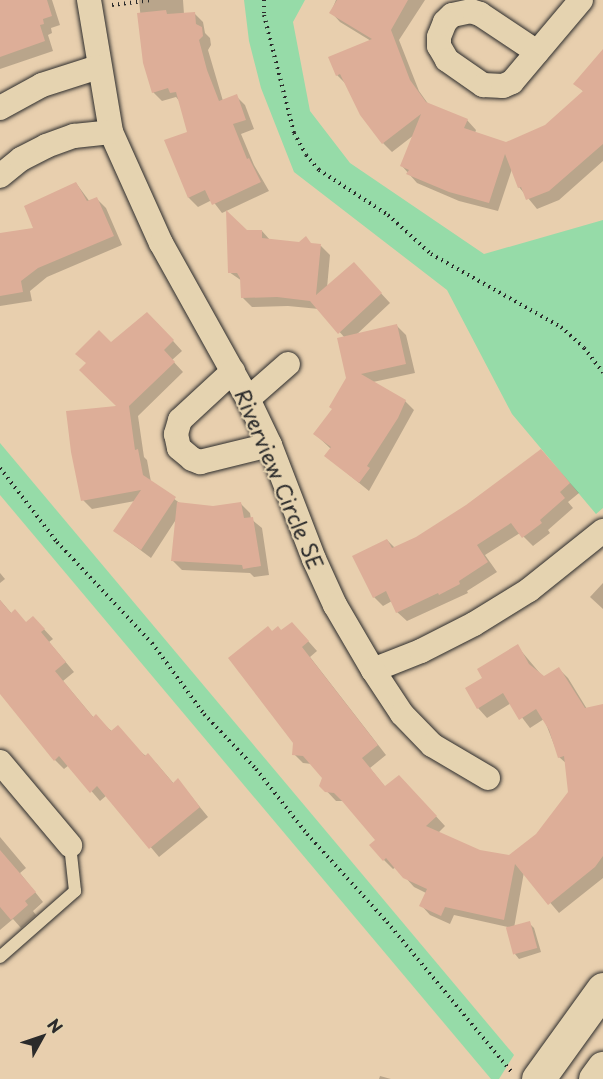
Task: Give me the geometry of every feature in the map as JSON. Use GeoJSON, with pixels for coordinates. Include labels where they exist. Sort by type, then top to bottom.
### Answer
{"type":"FeatureCollection","features":[{"type":"Feature","properties":{"kind":"main road"},"geometry":{"type":"LineString","coordinates":[[538,1079],[603,989]]}},
{"type":"Feature","properties":{"kind":"main road"},"geometry":{"type":"LineString","coordinates":[[595,1079],[603,1068]]}},
{"type":"Feature","properties":{"kind":"street"},"geometry":{"type":"LineString","coordinates":[[537,52],[581,0]]}},
{"type":"Feature","properties":{"kind":"street","name":"Riverview Circle SE"},"geometry":{"type":"LineString","coordinates":[[89,4],[98,67],[111,132],[161,243],[233,371],[270,445],[314,559],[335,605],[402,714],[432,746],[488,778]]}},
{"type":"Feature","properties":{"kind":"street"},"geometry":{"type":"LineString","coordinates":[[0,108],[42,85],[98,67]]}},
{"type":"Feature","properties":{"kind":"street"},"geometry":{"type":"LineString","coordinates":[[0,176],[21,159],[46,146],[74,136],[111,132]]}},
{"type":"Feature","properties":{"kind":"street"},"geometry":{"type":"LineString","coordinates":[[248,399],[288,364]]}},
{"type":"Feature","properties":{"kind":"street"},"geometry":{"type":"LineString","coordinates":[[233,371],[180,420],[176,434],[179,448],[192,459],[200,462],[270,445]]}},
{"type":"Feature","properties":{"kind":"street"},"geometry":{"type":"LineString","coordinates":[[373,670],[421,651],[474,624],[529,590],[603,531]]}},
{"type":"Feature","properties":{"kind":"street"},"geometry":{"type":"LineString","coordinates":[[0,762],[70,845]]}},
{"type":"Feature","properties":{"kind":"lane"},"geometry":{"type":"LineString","coordinates":[[0,957],[75,891],[70,845]]}},
{"type":"Feature","properties":{"kind":"path"},"geometry":{"type":"LineString","coordinates":[[89,4],[150,0]]}},
{"type":"Feature","properties":{"kind":"path"},"geometry":{"type":"LineString","coordinates":[[264,0],[264,15],[294,133],[306,155],[320,170],[388,215],[431,254],[561,327],[584,348],[603,372]]}},
{"type":"Feature","properties":{"kind":"path"},"geometry":{"type":"LineString","coordinates":[[0,468],[57,542],[152,642],[204,714],[256,769],[307,834],[387,922],[517,1079]]}},
{"type":"Feature","properties":{"kind":"green space"},"geometry":{"type":"Polygon","coordinates":[[[244,0],[305,0],[293,22],[310,111],[350,163],[484,254],[603,220],[603,508],[596,514],[512,414],[447,290],[294,172],[261,88],[249,41],[244,0]]]}},
{"type":"Feature","properties":{"kind":"green space"},"geometry":{"type":"Polygon","coordinates":[[[0,443],[514,1055],[499,1079],[491,1079],[0,495],[0,443]]]}},
{"type":"Feature","properties":{"kind":"building"},"geometry":{"type":"Polygon","coordinates":[[[0,0],[47,0],[52,16],[43,19],[44,24],[40,25],[45,41],[0,57],[0,0]]]}},
{"type":"Feature","properties":{"kind":"building"},"geometry":{"type":"Polygon","coordinates":[[[337,0],[408,0],[391,30],[410,80],[426,102],[468,119],[464,128],[506,142],[545,125],[583,91],[573,84],[603,49],[603,144],[549,191],[526,200],[521,187],[518,188],[505,154],[489,203],[449,192],[406,174],[409,170],[400,166],[421,114],[382,144],[360,115],[340,74],[336,76],[328,57],[372,39],[329,13],[337,0]]]}},
{"type":"Feature","properties":{"kind":"building"},"geometry":{"type":"Polygon","coordinates":[[[166,10],[167,14],[195,12],[196,24],[202,27],[203,36],[199,40],[207,70],[219,101],[237,94],[246,120],[233,124],[247,159],[249,158],[261,182],[212,205],[205,190],[188,198],[164,140],[187,132],[176,92],[170,93],[168,88],[152,93],[143,63],[137,13],[166,10]]]}},
{"type":"Feature","properties":{"kind":"building"},"geometry":{"type":"Polygon","coordinates":[[[76,182],[87,201],[97,197],[114,236],[38,268],[21,281],[23,292],[0,296],[0,233],[33,228],[24,206],[76,182]]]}},
{"type":"Feature","properties":{"kind":"building"},"geometry":{"type":"Polygon","coordinates":[[[226,210],[247,230],[262,230],[262,238],[299,242],[306,236],[311,243],[321,244],[316,295],[354,262],[382,293],[338,334],[310,301],[277,297],[241,298],[240,278],[237,273],[228,273],[226,210]]]}},
{"type":"Feature","properties":{"kind":"building"},"geometry":{"type":"Polygon","coordinates":[[[147,312],[174,340],[164,350],[175,362],[129,406],[135,450],[138,449],[143,475],[176,497],[141,550],[113,531],[141,490],[81,501],[71,452],[66,411],[116,406],[79,370],[86,363],[75,354],[99,330],[111,342],[147,312]]]}},
{"type":"Feature","properties":{"kind":"building"},"geometry":{"type":"Polygon","coordinates":[[[397,324],[406,364],[361,374],[406,400],[398,418],[367,466],[370,468],[359,483],[324,456],[331,447],[313,434],[332,409],[329,407],[346,378],[337,338],[397,324]]]}},
{"type":"Feature","properties":{"kind":"building"},"geometry":{"type":"Polygon","coordinates":[[[541,449],[570,483],[560,492],[565,498],[540,520],[542,523],[522,538],[511,523],[477,545],[488,562],[459,581],[460,584],[439,595],[438,593],[396,613],[386,591],[373,598],[352,556],[387,539],[392,548],[416,537],[466,505],[541,449]]]}},
{"type":"Feature","properties":{"kind":"building"},"geometry":{"type":"Polygon","coordinates":[[[177,502],[213,506],[241,502],[244,518],[253,517],[261,566],[243,569],[242,565],[171,561],[177,502]]]}},
{"type":"Feature","properties":{"kind":"building"},"geometry":{"type":"Polygon","coordinates":[[[0,600],[11,613],[15,609],[26,622],[33,616],[45,629],[41,632],[66,662],[55,671],[93,717],[96,714],[111,731],[118,725],[145,756],[148,753],[173,783],[178,778],[200,807],[149,849],[97,786],[90,793],[59,756],[54,761],[0,694],[0,600]]]}},
{"type":"Feature","properties":{"kind":"building"},"geometry":{"type":"Polygon","coordinates":[[[292,622],[309,641],[302,647],[378,745],[362,758],[385,786],[399,775],[437,816],[426,826],[480,850],[509,855],[536,834],[568,792],[564,756],[558,758],[549,730],[536,709],[519,720],[503,693],[477,709],[465,688],[482,678],[477,669],[518,644],[529,664],[544,676],[559,667],[585,708],[603,704],[603,856],[595,867],[548,905],[515,864],[504,920],[445,907],[441,916],[419,906],[427,889],[403,878],[386,858],[383,861],[369,845],[375,840],[334,793],[325,792],[319,786],[322,778],[303,756],[292,755],[293,743],[228,658],[268,626],[272,631],[278,626],[281,630],[292,622]]]}},
{"type":"Feature","properties":{"kind":"building"},"geometry":{"type":"Polygon","coordinates":[[[0,850],[36,892],[25,901],[28,905],[11,920],[0,907],[0,850]]]}},
{"type":"Feature","properties":{"kind":"building"},"geometry":{"type":"Polygon","coordinates":[[[530,921],[537,948],[513,955],[506,927],[530,921]]]}}]}
